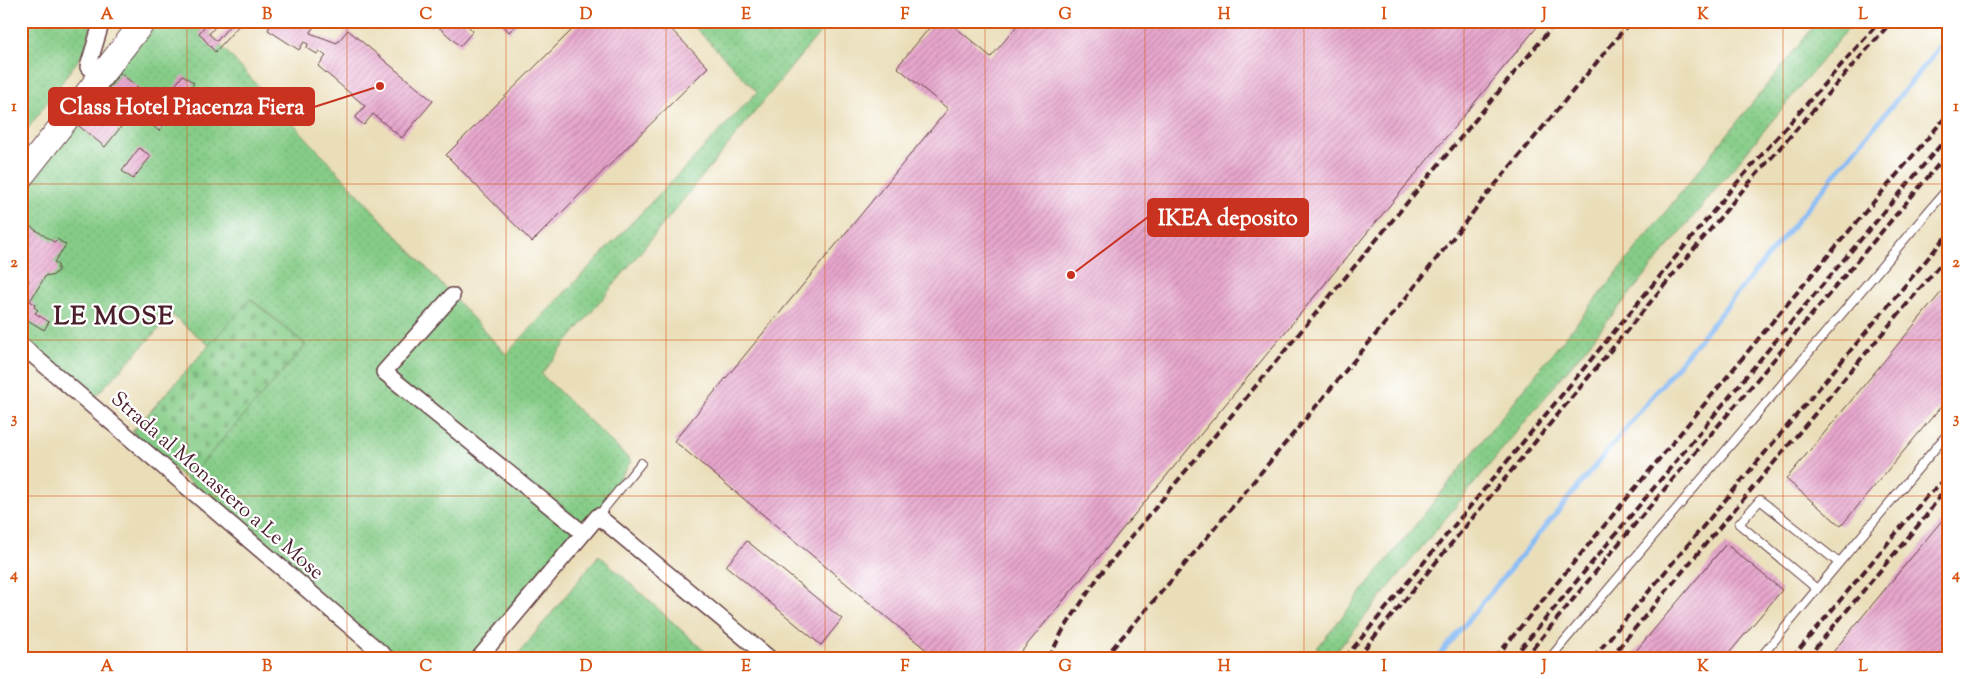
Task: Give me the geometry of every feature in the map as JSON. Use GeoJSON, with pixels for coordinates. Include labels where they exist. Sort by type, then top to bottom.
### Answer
{"type":"FeatureCollection","features":[{"type":"Feature","properties":{"kind":"main road"},"geometry":{"type":"LineString","coordinates":[[21,152],[124,21]]}},
{"type":"Feature","properties":{"kind":"main road"},"geometry":{"type":"LineString","coordinates":[[21,177],[144,21]]}},
{"type":"Feature","properties":{"kind":"street"},"geometry":{"type":"LineString","coordinates":[[88,67],[102,21]]}},
{"type":"Feature","properties":{"kind":"street"},"geometry":{"type":"LineString","coordinates":[[452,296],[384,372],[583,533]]}},
{"type":"Feature","properties":{"kind":"street","name":"Strada al Monastero a Le Mose"},"geometry":{"type":"LineString","coordinates":[[21,345],[387,658]]}},
{"type":"Feature","properties":{"kind":"street"},"geometry":{"type":"LineString","coordinates":[[479,658],[598,516],[770,658]]}},
{"type":"Feature","properties":{"kind":"lane"},"geometry":{"type":"LineString","coordinates":[[1550,658],[1949,187]]}},
{"type":"Feature","properties":{"kind":"lane"},"geometry":{"type":"LineString","coordinates":[[1760,658],[1949,432]]}},
{"type":"Feature","properties":{"kind":"lane"},"geometry":{"type":"LineString","coordinates":[[598,516],[641,463]]}},
{"type":"Feature","properties":{"kind":"lane"},"geometry":{"type":"LineString","coordinates":[[1818,589],[1739,524],[1760,500],[1839,563]]}},
{"type":"Feature","properties":{"kind":"green space"},"geometry":{"type":"Polygon","coordinates":[[[21,21],[93,21],[84,52],[21,138],[21,21]]]}},
{"type":"Feature","properties":{"kind":"green space"},"geometry":{"type":"Polygon","coordinates":[[[151,21],[197,21],[201,24],[506,354],[757,92],[689,21],[829,21],[541,374],[631,461],[597,514],[479,658],[396,658],[187,480],[306,345],[251,299],[210,346],[172,315],[92,400],[21,339],[21,183],[151,21]]]}},
{"type":"Feature","properties":{"kind":"green space"},"geometry":{"type":"Polygon","coordinates":[[[1818,21],[1854,21],[1331,658],[1309,658],[1818,21]]]}},
{"type":"Feature","properties":{"kind":"green space"},"geometry":{"type":"Polygon","coordinates":[[[250,299],[306,345],[187,480],[132,432],[250,299]]]}},
{"type":"Feature","properties":{"kind":"green space"},"geometry":{"type":"Polygon","coordinates":[[[599,555],[712,658],[515,658],[599,555]]]}},
{"type":"Feature","properties":{"kind":"building"},"geometry":{"type":"Polygon","coordinates":[[[209,21],[220,21],[209,34],[217,41],[233,21],[243,21],[215,52],[199,33],[209,21]]]}},
{"type":"Feature","properties":{"kind":"building"},"geometry":{"type":"Polygon","coordinates":[[[272,21],[317,21],[310,33],[337,43],[348,30],[433,101],[402,138],[373,114],[364,125],[355,118],[365,106],[318,66],[326,56],[319,51],[317,54],[307,48],[308,44],[304,42],[299,50],[268,30],[272,21]]]}},
{"type":"Feature","properties":{"kind":"building"},"geometry":{"type":"Polygon","coordinates":[[[424,21],[463,21],[473,31],[460,46],[434,23],[431,27],[424,21]]]}},
{"type":"Feature","properties":{"kind":"building"},"geometry":{"type":"Polygon","coordinates":[[[499,21],[521,21],[509,32],[499,21]]]}},
{"type":"Feature","properties":{"kind":"building"},"geometry":{"type":"Polygon","coordinates":[[[581,21],[663,21],[708,67],[532,242],[446,155],[581,21]]]}},
{"type":"Feature","properties":{"kind":"building"},"geometry":{"type":"Polygon","coordinates":[[[935,21],[948,21],[991,57],[1021,21],[1542,21],[1016,658],[936,658],[674,441],[948,109],[897,67],[935,21]]]}},
{"type":"Feature","properties":{"kind":"building"},"geometry":{"type":"Polygon","coordinates":[[[120,73],[145,93],[128,116],[114,106],[109,112],[124,123],[105,147],[79,126],[120,73]]]}},
{"type":"Feature","properties":{"kind":"building"},"geometry":{"type":"Polygon","coordinates":[[[183,75],[194,83],[159,131],[148,122],[183,75]]]}},
{"type":"Feature","properties":{"kind":"building"},"geometry":{"type":"Polygon","coordinates":[[[139,148],[151,156],[133,179],[122,171],[139,148]]]}},
{"type":"Feature","properties":{"kind":"building"},"geometry":{"type":"Polygon","coordinates":[[[25,223],[54,242],[57,239],[66,245],[54,262],[58,265],[58,271],[52,276],[46,275],[30,301],[35,304],[34,307],[38,310],[35,313],[49,322],[44,330],[21,316],[21,293],[29,280],[21,275],[21,229],[25,223]]]}},
{"type":"Feature","properties":{"kind":"building"},"geometry":{"type":"Polygon","coordinates":[[[1949,283],[1949,397],[1841,526],[1786,479],[1949,283]]]}},
{"type":"Feature","properties":{"kind":"building"},"geometry":{"type":"Polygon","coordinates":[[[1949,512],[1949,658],[1828,658],[1949,512]]]}},
{"type":"Feature","properties":{"kind":"building"},"geometry":{"type":"Polygon","coordinates":[[[747,541],[842,619],[821,645],[726,566],[747,541]]]}},
{"type":"Feature","properties":{"kind":"building"},"geometry":{"type":"Polygon","coordinates":[[[1726,544],[1782,590],[1725,658],[1630,658],[1726,544]]]}},
{"type":"Feature","properties":{"kind":"waterway"},"geometry":{"type":"LineString","coordinates":[[1437,658],[1949,36]]}},
{"type":"Feature","properties":{"kind":"railway"},"geometry":{"type":"LineString","coordinates":[[1049,658],[1062,632],[1099,576],[1557,21]]}},
{"type":"Feature","properties":{"kind":"railway"},"geometry":{"type":"LineString","coordinates":[[1104,658],[1170,582],[1401,304],[1485,197],[1631,21]]}},
{"type":"Feature","properties":{"kind":"railway"},"geometry":{"type":"LineString","coordinates":[[1345,658],[1735,185],[1880,21]]}},
{"type":"Feature","properties":{"kind":"railway"},"geometry":{"type":"LineString","coordinates":[[1357,658],[1742,191],[1892,21]]}},
{"type":"Feature","properties":{"kind":"railway"},"geometry":{"type":"LineString","coordinates":[[1495,658],[1778,315],[1949,113]]}},
{"type":"Feature","properties":{"kind":"railway"},"geometry":{"type":"LineString","coordinates":[[1513,658],[1949,135]]}},
{"type":"Feature","properties":{"kind":"railway"},"geometry":{"type":"LineString","coordinates":[[1525,658],[1625,536],[1949,152]]}},
{"type":"Feature","properties":{"kind":"railway"},"geometry":{"type":"LineString","coordinates":[[1593,658],[1949,233]]}},
{"type":"Feature","properties":{"kind":"railway"},"geometry":{"type":"LineString","coordinates":[[1610,658],[1949,254]]}},
{"type":"Feature","properties":{"kind":"railway"},"geometry":{"type":"LineString","coordinates":[[1792,658],[1927,496],[1949,476]]}},
{"type":"Feature","properties":{"kind":"railway"},"geometry":{"type":"LineString","coordinates":[[1807,658],[1926,516],[1949,483]]}},
{"type":"Feature","properties":{"kind":"place","name":"Class Hotel Piacenza Fiera"},"geometry":{"type":"Point","coordinates":[380,86]}},
{"type":"Feature","properties":{"kind":"place","name":"IKEA deposito"},"geometry":{"type":"Point","coordinates":[1071,275]}},
{"type":"Feature","properties":{"kind":"district","name":"LE MOSE"},"geometry":{"type":"Point","coordinates":[114,315]}}]}
